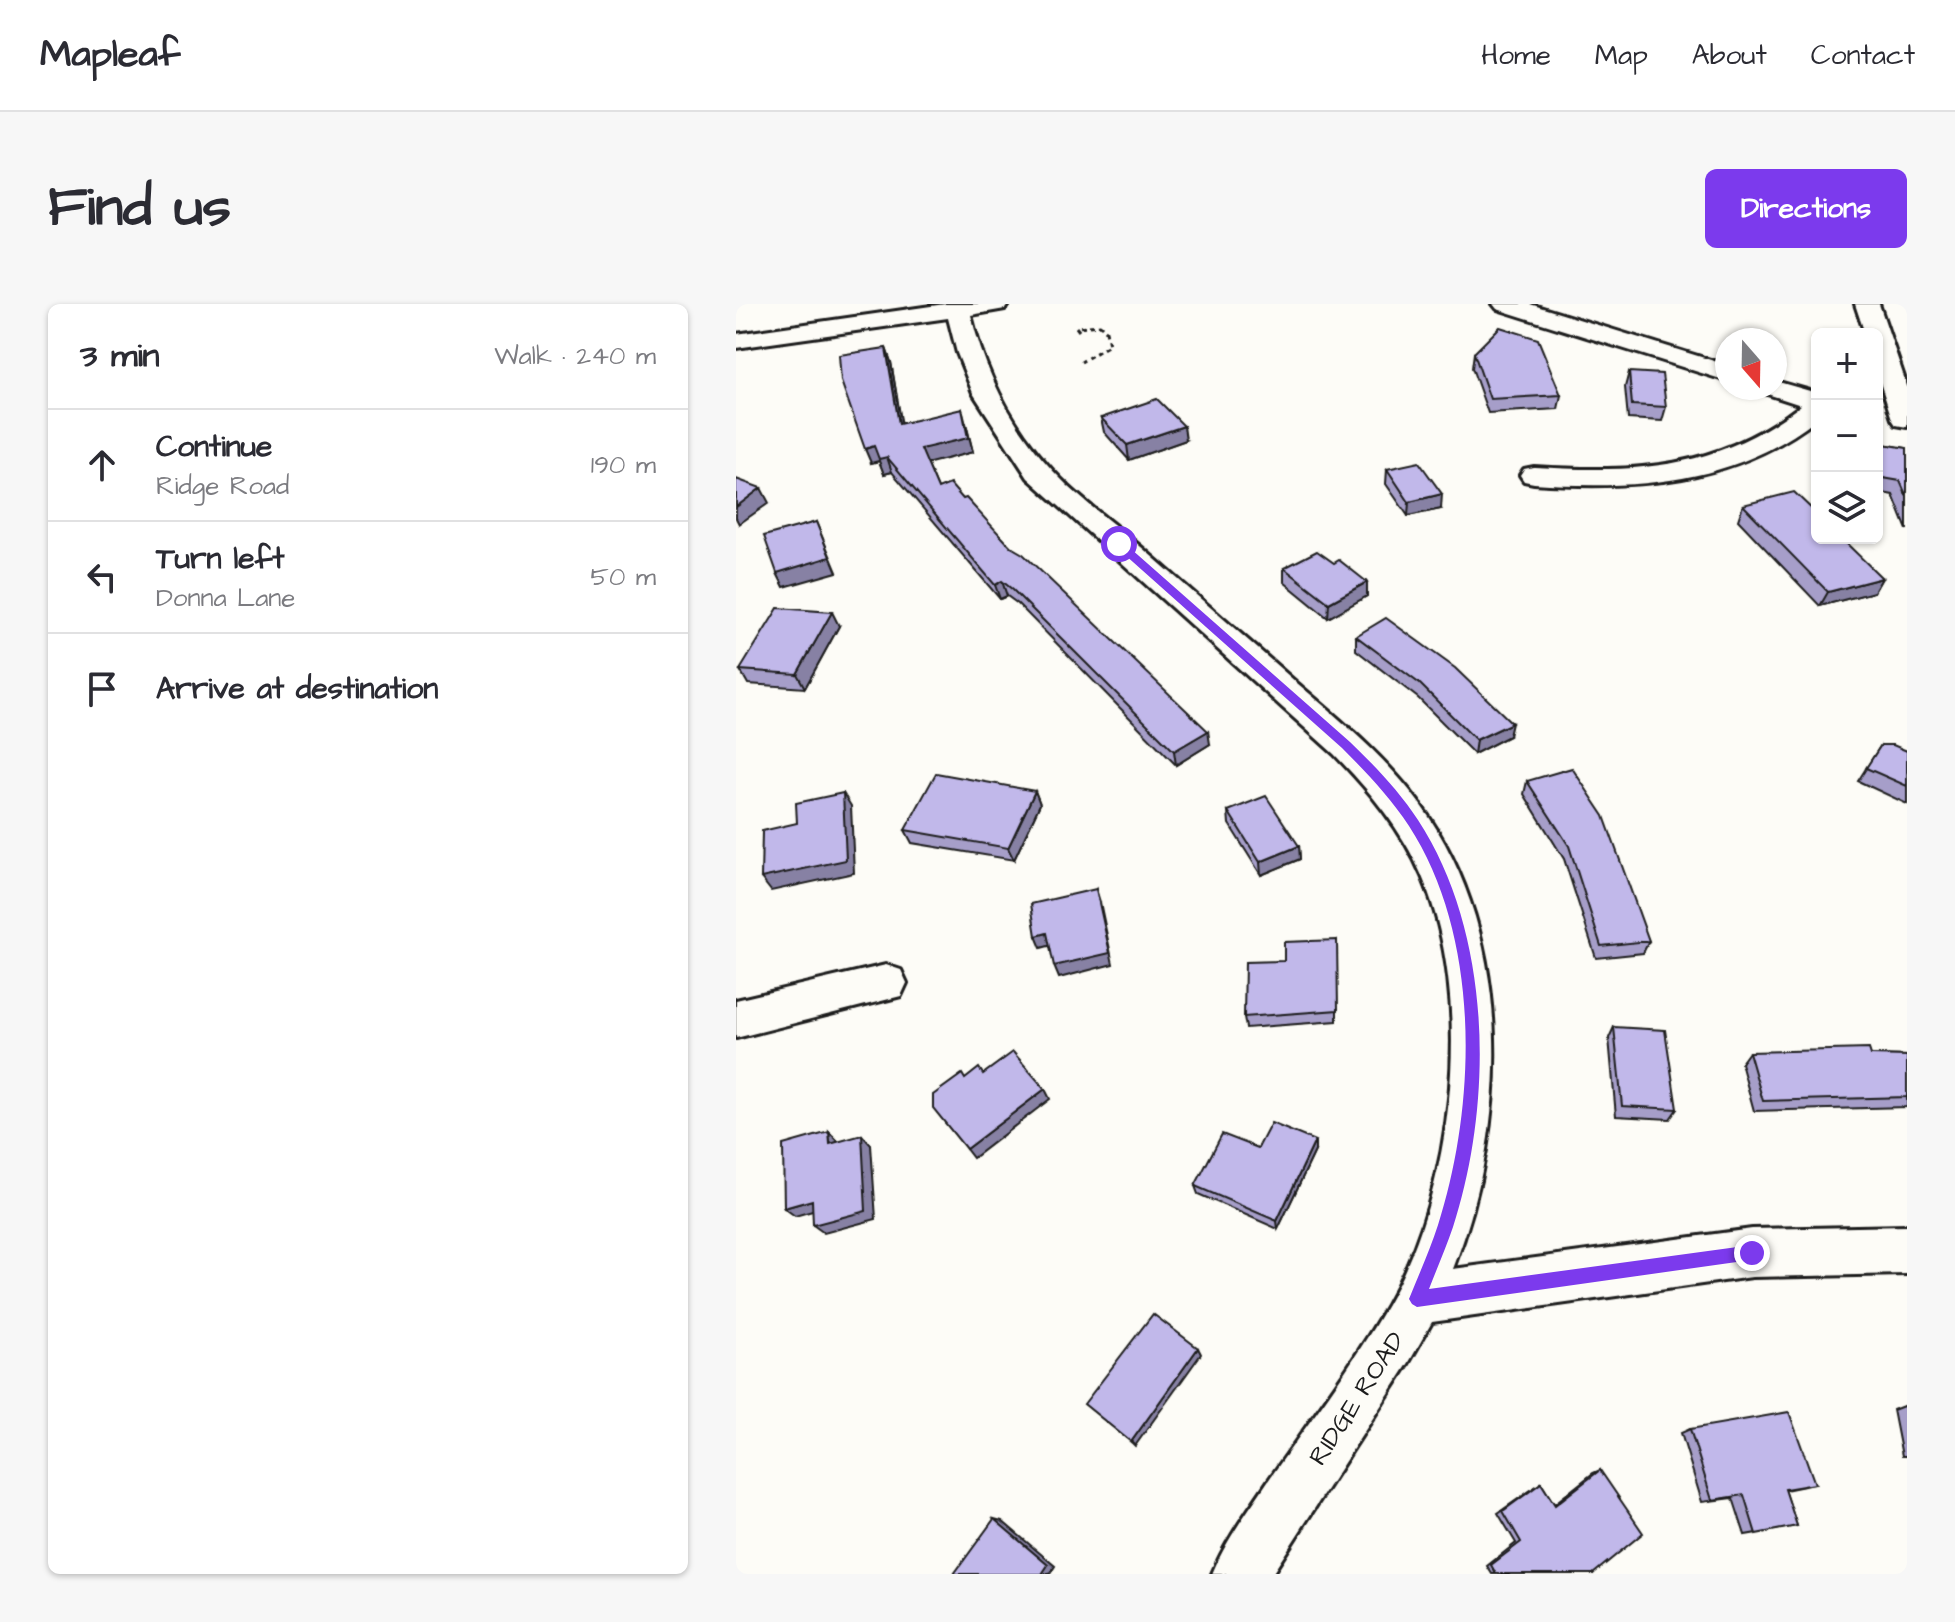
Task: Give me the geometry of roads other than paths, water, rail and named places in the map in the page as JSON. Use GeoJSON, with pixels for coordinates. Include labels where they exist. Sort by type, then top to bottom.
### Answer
{"type":"FeatureCollection","features":[{"type":"Feature","properties":{"kind":"street"},"geometry":{"type":"LineString","coordinates":[[736,341],[957,307],[997,304]]}},
{"type":"Feature","properties":{"kind":"street"},"geometry":{"type":"LineString","coordinates":[[1505,304],[1715,369]]}},
{"type":"Feature","properties":{"kind":"street"},"geometry":{"type":"LineString","coordinates":[[1867,304],[1906,419]]}},
{"type":"Feature","properties":{"kind":"street","name":"RIDGE ROAD"},"geometry":{"type":"LineString","coordinates":[[957,307],[967,350],[980,386],[1001,423],[1038,472],[1346,745],[1379,778],[1414,824],[1441,875],[1460,933],[1471,1000],[1472,1074],[1462,1159],[1446,1226],[1403,1327],[1240,1574]]}},
{"type":"Feature","properties":{"kind":"street"},"geometry":{"type":"LineString","coordinates":[[1787,393],[1811,402]]}},
{"type":"Feature","properties":{"kind":"street"},"geometry":{"type":"LineString","coordinates":[[1534,475],[1622,479],[1706,467],[1764,445],[1795,426],[1811,410]]}},
{"type":"Feature","properties":{"kind":"street"},"geometry":{"type":"LineString","coordinates":[[1883,414],[1906,419]]}},
{"type":"Feature","properties":{"kind":"street"},"geometry":{"type":"LineString","coordinates":[[736,1019],[886,983]]}},
{"type":"Feature","properties":{"kind":"street"},"geometry":{"type":"LineString","coordinates":[[1417,1299],[1752,1253],[1907,1250]]}}]}
